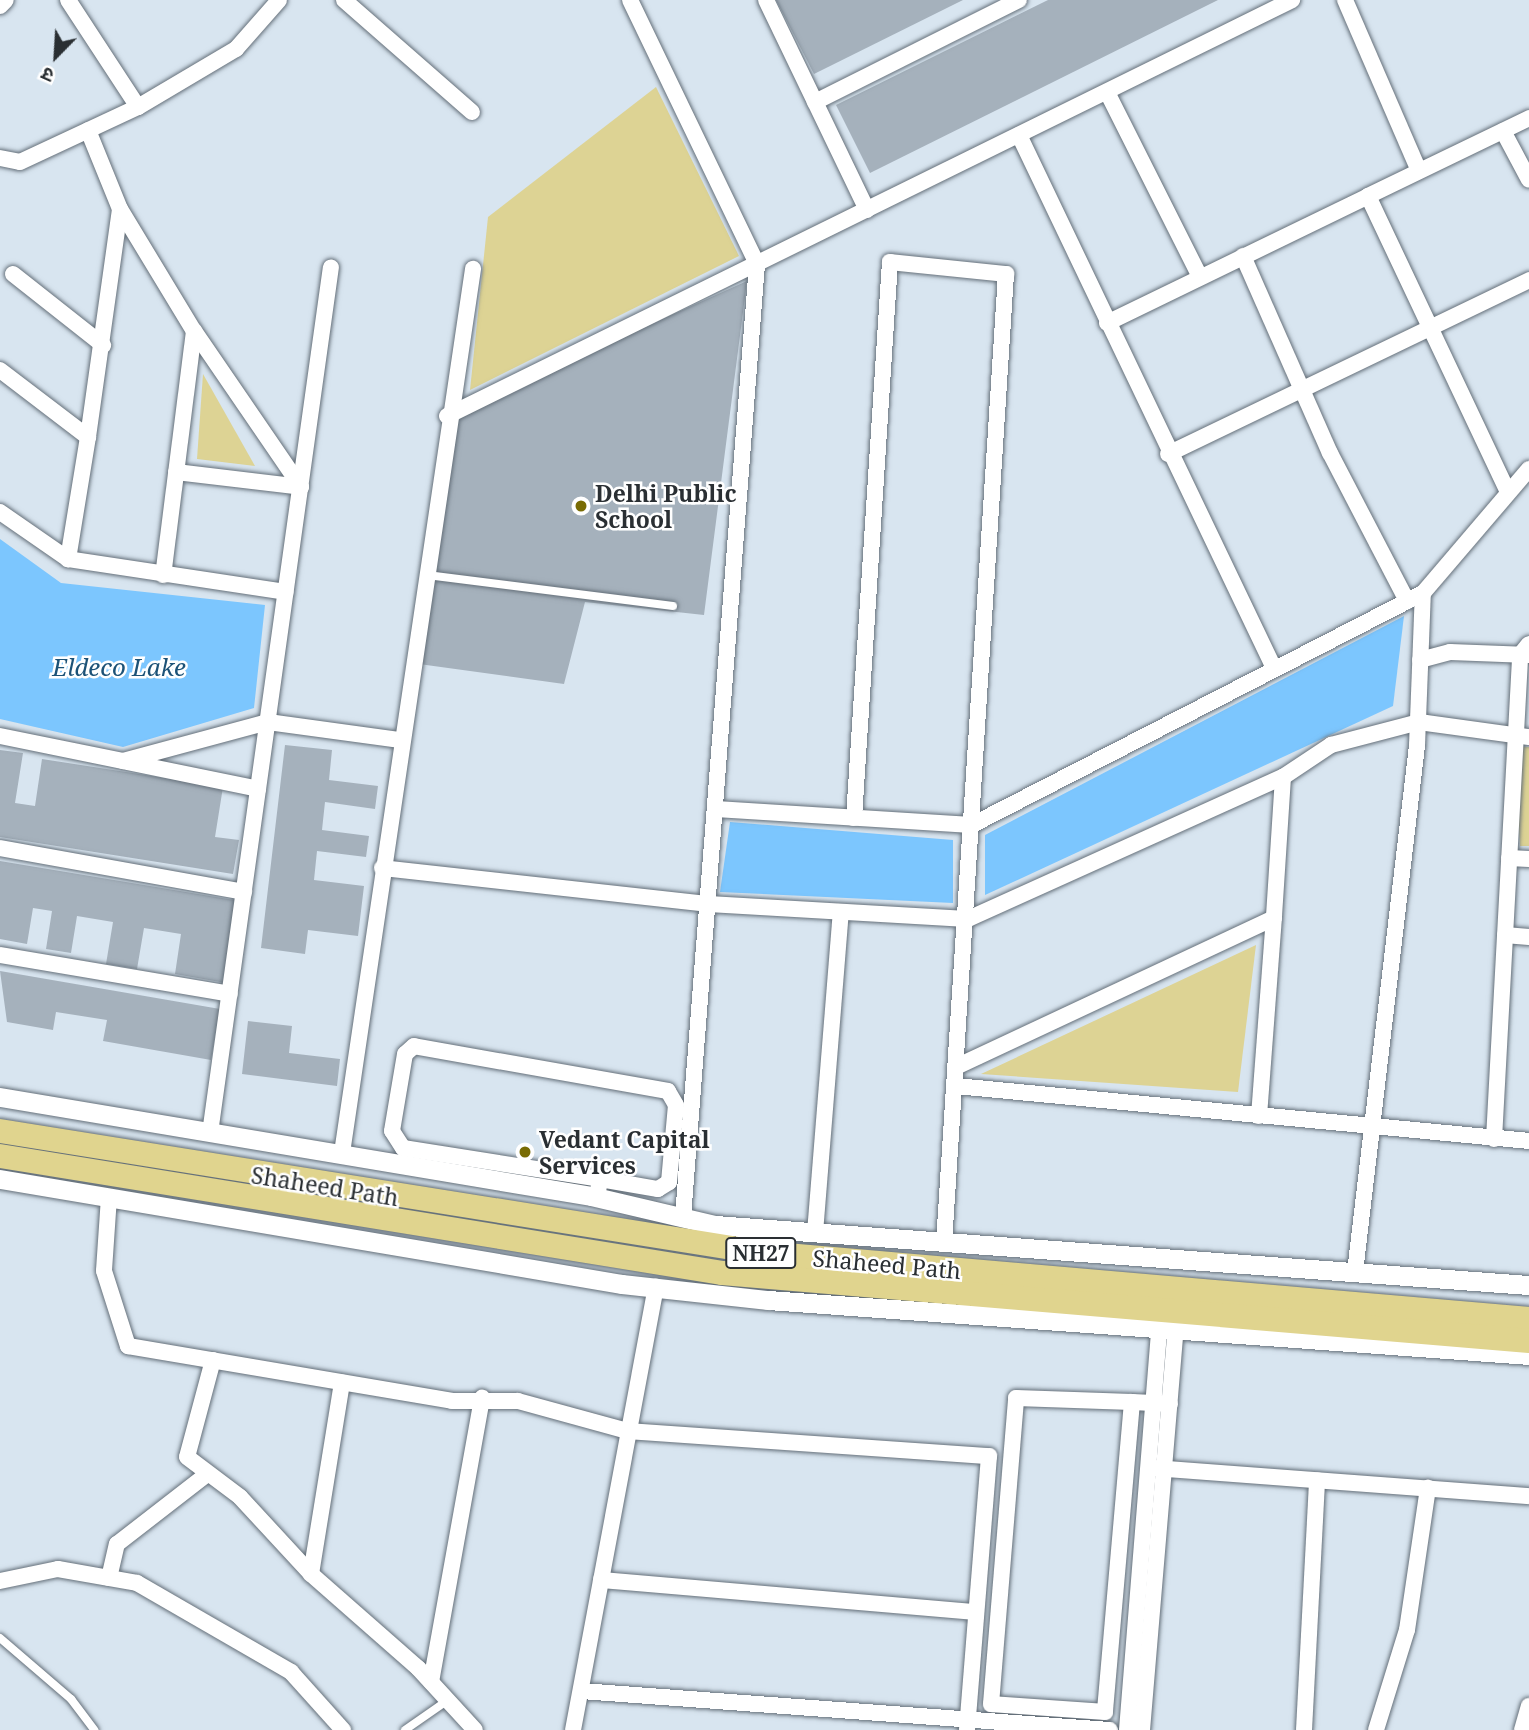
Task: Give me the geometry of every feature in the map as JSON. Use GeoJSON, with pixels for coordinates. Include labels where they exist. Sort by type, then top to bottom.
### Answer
{"type":"FeatureCollection","features":[{"type":"Feature","properties":{"kind":"highway","name":"Shaheed Path"},"geometry":{"type":"LineString","coordinates":[[0,1131],[763,1253],[1529,1319]]}},
{"type":"Feature","properties":{"kind":"highway","name":"Shaheed Path"},"geometry":{"type":"LineString","coordinates":[[0,1156],[722,1273],[1529,1341]]}},
{"type":"Feature","properties":{"kind":"street"},"geometry":{"type":"LineString","coordinates":[[0,6],[6,0]]}},
{"type":"Feature","properties":{"kind":"street"},"geometry":{"type":"LineString","coordinates":[[0,158],[20,162],[138,107],[236,49],[279,0]]}},
{"type":"Feature","properties":{"kind":"street"},"geometry":{"type":"LineString","coordinates":[[344,0],[472,112]]}},
{"type":"Feature","properties":{"kind":"street"},"geometry":{"type":"LineString","coordinates":[[630,0],[757,264],[683,1218]]}},
{"type":"Feature","properties":{"kind":"street"},"geometry":{"type":"LineString","coordinates":[[766,0],[867,210]]}},
{"type":"Feature","properties":{"kind":"street"},"geometry":{"type":"LineString","coordinates":[[815,102],[1019,0]]}},
{"type":"Feature","properties":{"kind":"street"},"geometry":{"type":"LineString","coordinates":[[1345,0],[1419,171]]}},
{"type":"Feature","properties":{"kind":"street"},"geometry":{"type":"LineString","coordinates":[[447,416],[1288,1]]}},
{"type":"Feature","properties":{"kind":"street"},"geometry":{"type":"LineString","coordinates":[[75,2],[138,107]]}},
{"type":"Feature","properties":{"kind":"street"},"geometry":{"type":"LineString","coordinates":[[1107,92],[1200,277]]}},
{"type":"Feature","properties":{"kind":"street"},"geometry":{"type":"LineString","coordinates":[[1107,323],[1529,118]]}},
{"type":"Feature","properties":{"kind":"street"},"geometry":{"type":"LineString","coordinates":[[88,130],[120,209],[194,331],[301,487]]}},
{"type":"Feature","properties":{"kind":"street"},"geometry":{"type":"LineString","coordinates":[[1503,131],[1528,177]]}},
{"type":"Feature","properties":{"kind":"street"},"geometry":{"type":"LineString","coordinates":[[1019,135],[1168,454],[1273,666]]}},
{"type":"Feature","properties":{"kind":"street"},"geometry":{"type":"LineString","coordinates":[[1368,196],[1508,492]]}},
{"type":"Feature","properties":{"kind":"street"},"geometry":{"type":"LineString","coordinates":[[68,559],[103,345],[120,209]]}},
{"type":"Feature","properties":{"kind":"street"},"geometry":{"type":"LineString","coordinates":[[1243,256],[1302,391],[1406,601]]}},
{"type":"Feature","properties":{"kind":"street"},"geometry":{"type":"LineString","coordinates":[[854,818],[890,262],[898,258],[1006,274],[968,919],[944,1242]]}},
{"type":"Feature","properties":{"kind":"street"},"geometry":{"type":"LineString","coordinates":[[210,1133],[331,267]]}},
{"type":"Feature","properties":{"kind":"street"},"geometry":{"type":"LineString","coordinates":[[342,1153],[447,416],[473,269]]}},
{"type":"Feature","properties":{"kind":"street"},"geometry":{"type":"LineString","coordinates":[[13,274],[103,345]]}},
{"type":"Feature","properties":{"kind":"street"},"geometry":{"type":"LineString","coordinates":[[1168,454],[1529,280]]}},
{"type":"Feature","properties":{"kind":"street"},"geometry":{"type":"LineString","coordinates":[[163,575],[194,331]]}},
{"type":"Feature","properties":{"kind":"street"},"geometry":{"type":"LineString","coordinates":[[0,370],[88,436]]}},
{"type":"Feature","properties":{"kind":"street"},"geometry":{"type":"LineString","coordinates":[[716,809],[972,825],[1273,666],[1423,593],[1529,469]]}},
{"type":"Feature","properties":{"kind":"street"},"geometry":{"type":"LineString","coordinates":[[176,472],[301,487]]}},
{"type":"Feature","properties":{"kind":"street"},"geometry":{"type":"LineString","coordinates":[[0,512],[68,559],[286,592]]}},
{"type":"Feature","properties":{"kind":"street"},"geometry":{"type":"LineString","coordinates":[[1355,1272],[1376,1129],[1419,722],[1423,593]]}},
{"type":"Feature","properties":{"kind":"street"},"geometry":{"type":"LineString","coordinates":[[1420,660],[1450,652],[1526,651],[1522,737],[1509,858],[1494,1139]]}},
{"type":"Feature","properties":{"kind":"street"},"geometry":{"type":"LineString","coordinates":[[123,761],[268,722],[399,740]]}},
{"type":"Feature","properties":{"kind":"street"},"geometry":{"type":"LineString","coordinates":[[382,868],[709,904],[968,919],[1283,778],[1331,746],[1419,722],[1522,737]]}},
{"type":"Feature","properties":{"kind":"street"},"geometry":{"type":"LineString","coordinates":[[0,736],[258,789]]}},
{"type":"Feature","properties":{"kind":"street"},"geometry":{"type":"LineString","coordinates":[[1259,1116],[1283,778]]}},
{"type":"Feature","properties":{"kind":"street"},"geometry":{"type":"LineString","coordinates":[[0,848],[244,892]]}},
{"type":"Feature","properties":{"kind":"street"},"geometry":{"type":"LineString","coordinates":[[1509,858],[1529,859]]}},
{"type":"Feature","properties":{"kind":"street"},"geometry":{"type":"LineString","coordinates":[[815,1233],[841,912]]}},
{"type":"Feature","properties":{"kind":"street"},"geometry":{"type":"LineString","coordinates":[[957,1066],[1274,918]]}},
{"type":"Feature","properties":{"kind":"street"},"geometry":{"type":"LineString","coordinates":[[1505,935],[1529,937]]}},
{"type":"Feature","properties":{"kind":"street"},"geometry":{"type":"LineString","coordinates":[[0,955],[230,994]]}},
{"type":"Feature","properties":{"kind":"street"},"geometry":{"type":"LineString","coordinates":[[481,1169],[403,1148],[392,1131],[405,1054],[414,1046],[668,1091],[676,1105],[669,1182],[657,1189],[598,1189]]}},
{"type":"Feature","properties":{"kind":"street"},"geometry":{"type":"LineString","coordinates":[[956,1086],[1529,1142]]}},
{"type":"Feature","properties":{"kind":"street"},"geometry":{"type":"LineString","coordinates":[[0,1097],[210,1133],[342,1153],[481,1169],[598,1189],[683,1218],[815,1233],[1529,1285]]}},
{"type":"Feature","properties":{"kind":"street"},"geometry":{"type":"LineString","coordinates":[[0,1179],[656,1287],[1168,1329],[1529,1355]]}},
{"type":"Feature","properties":{"kind":"street"},"geometry":{"type":"LineString","coordinates":[[109,1197],[104,1271],[128,1346],[452,1401],[482,1398],[628,1431],[989,1456],[974,1612],[967,1725]]}},
{"type":"Feature","properties":{"kind":"street"},"geometry":{"type":"LineString","coordinates":[[573,1730],[656,1287]]}},
{"type":"Feature","properties":{"kind":"street"},"geometry":{"type":"LineString","coordinates":[[1142,1730],[1156,1468],[1168,1329]]}},
{"type":"Feature","properties":{"kind":"street"},"geometry":{"type":"LineString","coordinates":[[213,1360],[187,1457],[206,1475],[240,1497],[310,1574],[430,1682],[475,1730]]}},
{"type":"Feature","properties":{"kind":"street"},"geometry":{"type":"LineString","coordinates":[[310,1574],[342,1382]]}},
{"type":"Feature","properties":{"kind":"street"},"geometry":{"type":"LineString","coordinates":[[430,1682],[482,1398]]}},
{"type":"Feature","properties":{"kind":"street"},"geometry":{"type":"LineString","coordinates":[[1132,1402],[1105,1712],[992,1704],[1016,1398],[1132,1402],[1161,1403]]}},
{"type":"Feature","properties":{"kind":"street"},"geometry":{"type":"LineString","coordinates":[[1156,1468],[1529,1496]]}},
{"type":"Feature","properties":{"kind":"street"},"geometry":{"type":"LineString","coordinates":[[1127,1730],[1156,1468]]}},
{"type":"Feature","properties":{"kind":"street"},"geometry":{"type":"LineString","coordinates":[[109,1578],[117,1544],[206,1475]]}},
{"type":"Feature","properties":{"kind":"street"},"geometry":{"type":"LineString","coordinates":[[1304,1730],[1317,1480]]}},
{"type":"Feature","properties":{"kind":"street"},"geometry":{"type":"LineString","coordinates":[[1376,1730],[1407,1630],[1428,1488]]}},
{"type":"Feature","properties":{"kind":"street"},"geometry":{"type":"LineString","coordinates":[[0,1581],[58,1569],[137,1583],[290,1672],[343,1730]]}},
{"type":"Feature","properties":{"kind":"street"},"geometry":{"type":"LineString","coordinates":[[601,1580],[974,1612]]}},
{"type":"Feature","properties":{"kind":"street"},"geometry":{"type":"LineString","coordinates":[[580,1691],[967,1725],[1110,1730]]}},
{"type":"Feature","properties":{"kind":"street"},"geometry":{"type":"LineString","coordinates":[[1522,1730],[1529,1706]]}},
{"type":"Feature","properties":{"kind":"lane"},"geometry":{"type":"LineString","coordinates":[[424,575],[673,606]]}},
{"type":"Feature","properties":{"kind":"lane"},"geometry":{"type":"LineString","coordinates":[[0,1638],[71,1699],[93,1730]]}},
{"type":"Feature","properties":{"kind":"lane"},"geometry":{"type":"LineString","coordinates":[[405,1730],[448,1700]]}},
{"type":"Feature","properties":{"kind":"shaded area"},"geometry":{"type":"Polygon","coordinates":[[[656,87],[739,256],[470,390],[488,217],[656,87]]]}},
{"type":"Feature","properties":{"kind":"shaded area"},"geometry":{"type":"Polygon","coordinates":[[[203,374],[255,466],[197,459],[203,374]]]}},
{"type":"Feature","properties":{"kind":"shaded area"},"geometry":{"type":"Polygon","coordinates":[[[1515,746],[1529,747],[1529,846],[1520,846],[1515,746]]]}},
{"type":"Feature","properties":{"kind":"shaded area"},"geometry":{"type":"Polygon","coordinates":[[[1256,945],[1238,1092],[981,1074],[1256,945]]]}},
{"type":"Feature","properties":{"kind":"water","name":"Eldeco Lake"},"geometry":{"type":"Polygon","coordinates":[[[0,539],[61,583],[265,605],[254,708],[123,747],[0,719],[0,539]]]}},
{"type":"Feature","properties":{"kind":"water"},"geometry":{"type":"Polygon","coordinates":[[[1404,616],[1393,706],[985,895],[985,835],[1404,616]]]}},
{"type":"Feature","properties":{"kind":"water"},"geometry":{"type":"Polygon","coordinates":[[[730,822],[953,840],[953,903],[720,892],[730,822]]]}},
{"type":"Feature","properties":{"kind":"building"},"geometry":{"type":"Polygon","coordinates":[[[776,0],[963,0],[814,74],[776,0]]]}},
{"type":"Feature","properties":{"kind":"building"},"geometry":{"type":"Polygon","coordinates":[[[1048,0],[1218,0],[870,173],[836,105],[1048,0]]]}},
{"type":"Feature","properties":{"kind":"building","name":"Delhi Public School"},"geometry":{"type":"Polygon","coordinates":[[[747,281],[704,615],[585,602],[564,684],[419,664],[460,410],[747,281]]]}},
{"type":"Feature","properties":{"kind":"building"},"geometry":{"type":"Polygon","coordinates":[[[285,745],[332,750],[329,780],[378,786],[375,809],[325,802],[322,830],[369,836],[366,857],[317,851],[314,880],[364,886],[358,936],[308,930],[305,954],[261,948],[285,745]]]}},
{"type":"Feature","properties":{"kind":"building"},"geometry":{"type":"Polygon","coordinates":[[[0,750],[23,753],[15,803],[35,806],[42,759],[223,787],[215,837],[239,840],[233,874],[0,837],[0,750]]]}},
{"type":"Feature","properties":{"kind":"building"},"geometry":{"type":"Polygon","coordinates":[[[0,861],[240,901],[226,983],[175,974],[181,934],[144,928],[137,969],[106,964],[113,922],[77,916],[71,953],[46,949],[52,911],[33,908],[27,944],[0,939],[0,861]]]}},
{"type":"Feature","properties":{"kind":"building"},"geometry":{"type":"Polygon","coordinates":[[[0,971],[220,1009],[211,1060],[103,1041],[107,1020],[56,1012],[53,1030],[7,1022],[0,971]]]}},
{"type":"Feature","properties":{"kind":"building"},"geometry":{"type":"Polygon","coordinates":[[[248,1021],[292,1026],[289,1053],[340,1059],[337,1086],[242,1074],[248,1021]]]}},
{"type":"Feature","properties":{"kind":"place","name":"Delhi Public School"},"geometry":{"type":"Point","coordinates":[581,506]}},
{"type":"Feature","properties":{"kind":"place","name":"Vedant Capital Services"},"geometry":{"type":"Point","coordinates":[525,1152]}}]}
